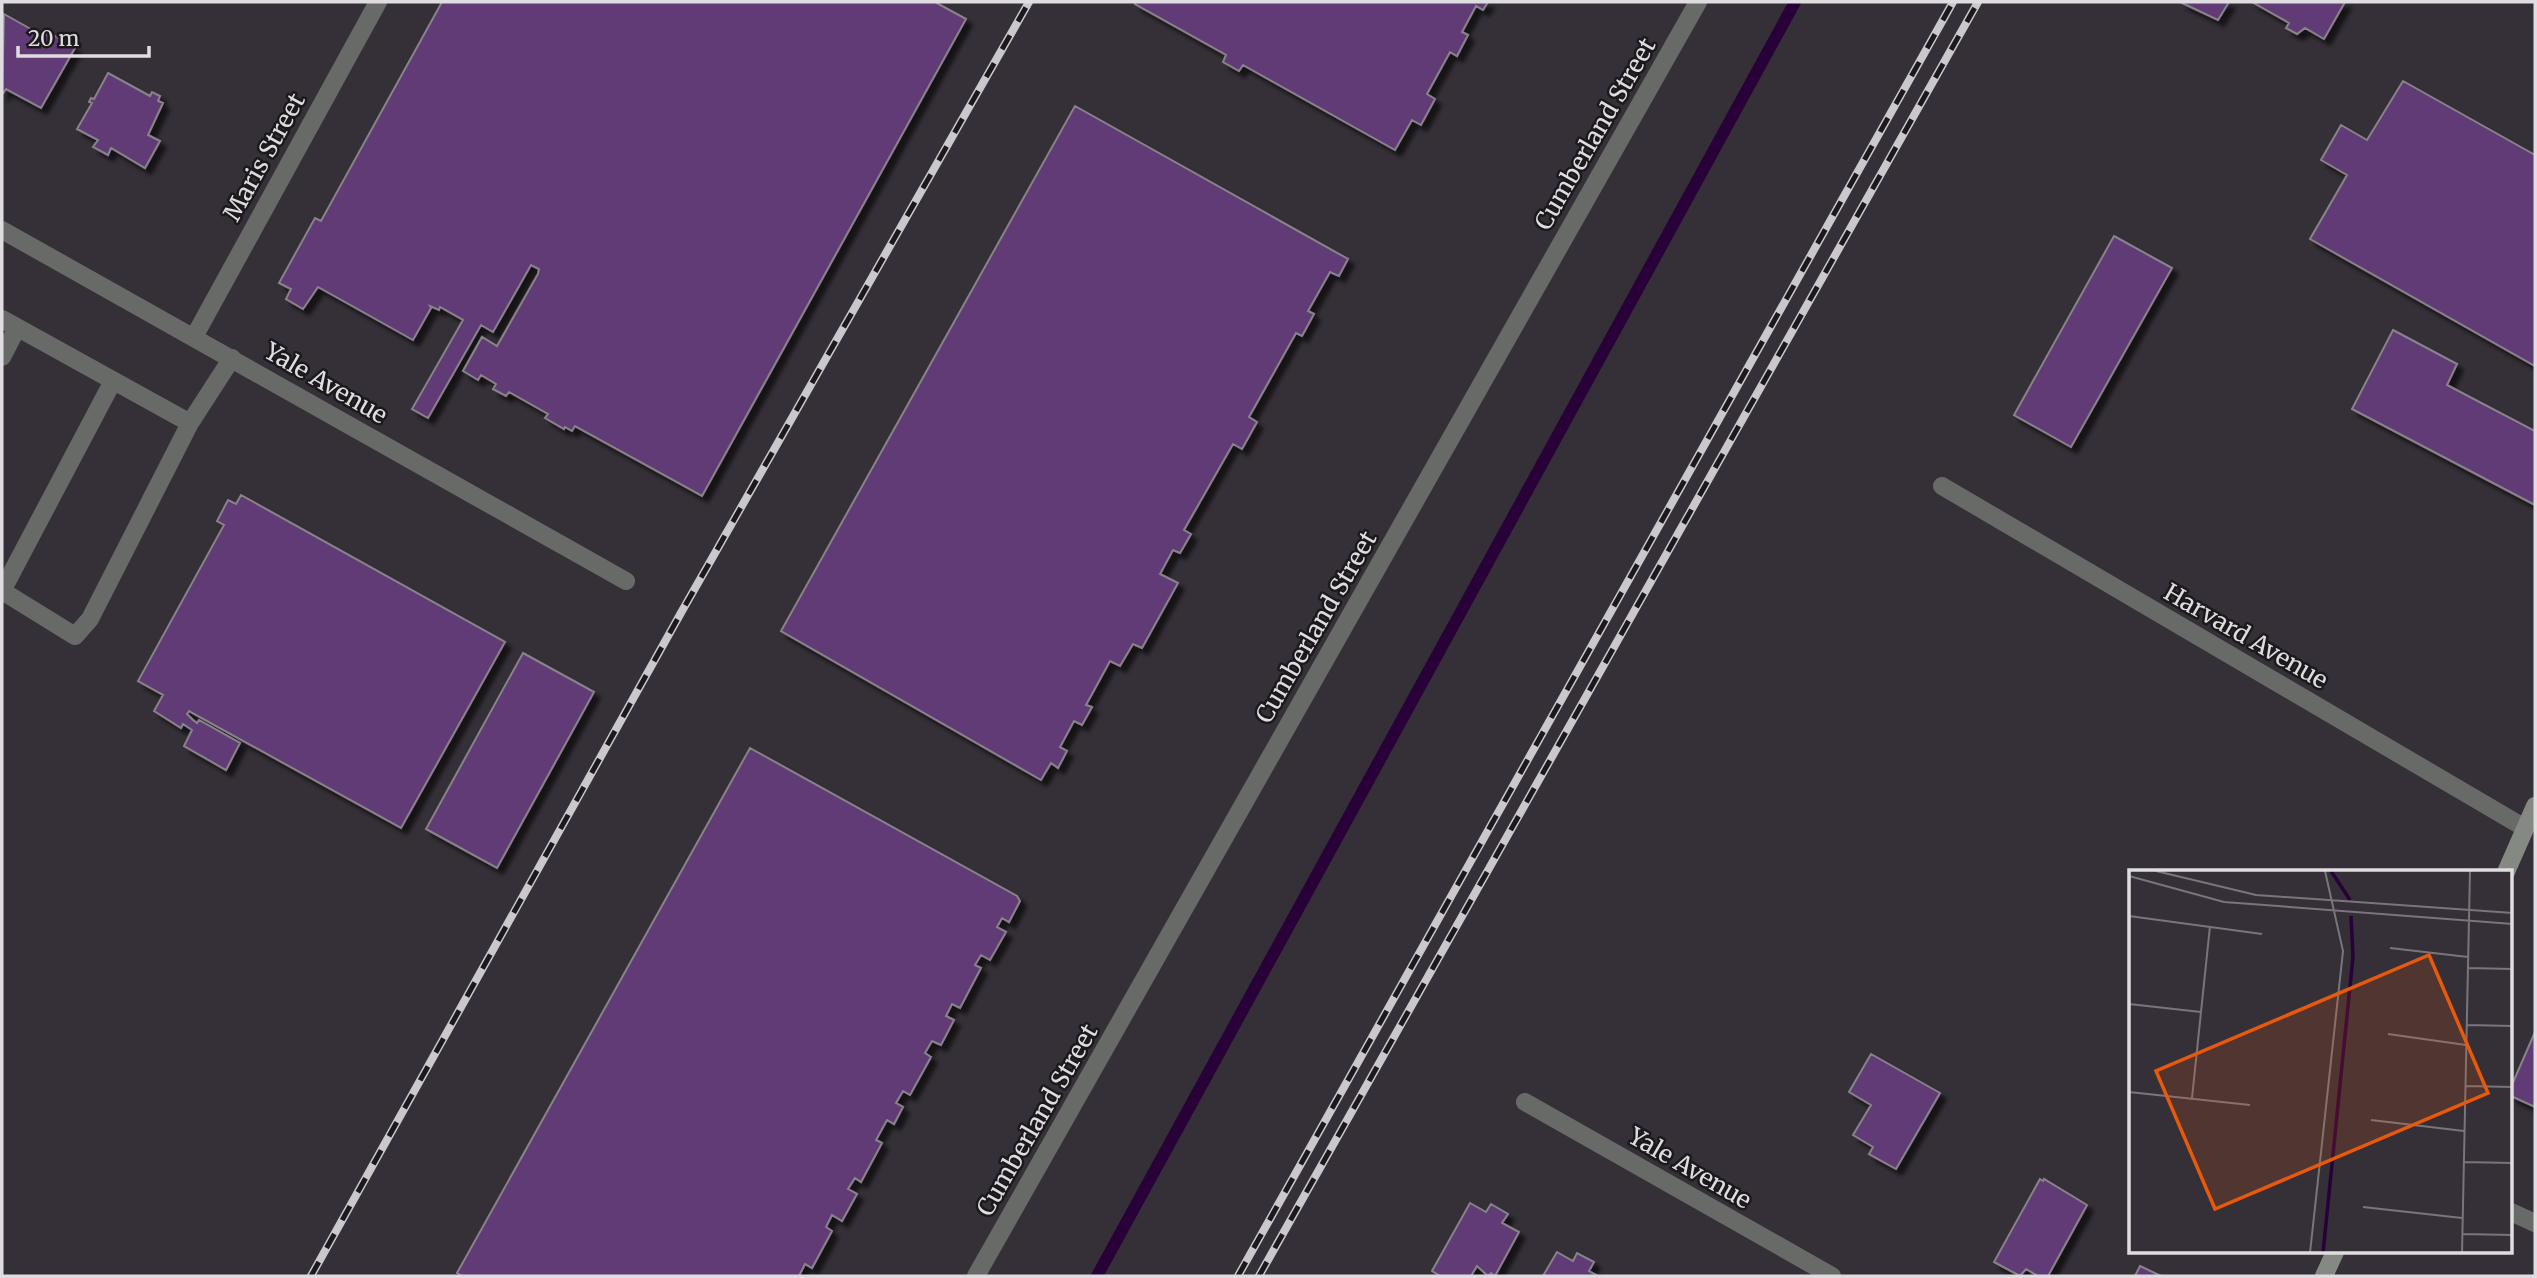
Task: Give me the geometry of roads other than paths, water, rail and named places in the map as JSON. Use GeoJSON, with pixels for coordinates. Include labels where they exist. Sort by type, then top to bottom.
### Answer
{"type":"FeatureCollection","features":[{"type":"Feature","properties":{"kind":"main road"},"geometry":{"type":"LineString","coordinates":[[2507,870],[2535,806]]}},
{"type":"Feature","properties":{"kind":"main road"},"geometry":{"type":"LineString","coordinates":[[2324,1276],[2334,1254]]}},
{"type":"Feature","properties":{"kind":"street","name":"Maris Street"},"geometry":{"type":"LineString","coordinates":[[194,337],[378,2]]}},
{"type":"Feature","properties":{"kind":"street","name":"Cumberland Street"},"geometry":{"type":"LineString","coordinates":[[976,1276],[1698,2]]}},
{"type":"Feature","properties":{"kind":"street","name":"Yale Avenue"},"geometry":{"type":"LineString","coordinates":[[2,230],[626,581]]}},
{"type":"Feature","properties":{"kind":"street"},"geometry":{"type":"LineString","coordinates":[[2,357],[9,323],[190,423]]}},
{"type":"Feature","properties":{"kind":"street"},"geometry":{"type":"LineString","coordinates":[[113,381],[2,591],[75,636],[90,619],[190,423],[232,358]]}},
{"type":"Feature","properties":{"kind":"street","name":"Harvard Avenue"},"geometry":{"type":"LineString","coordinates":[[1942,486],[2525,828]]}},
{"type":"Feature","properties":{"kind":"street","name":"Yale Avenue"},"geometry":{"type":"LineString","coordinates":[[1525,1102],[1832,1276]]}},
{"type":"Feature","properties":{"kind":"street"},"geometry":{"type":"LineString","coordinates":[[2512,1212],[2535,1223]]}},
{"type":"Feature","properties":{"kind":"waterway"},"geometry":{"type":"LineString","coordinates":[[1097,1276],[1795,2]]}},
{"type":"Feature","properties":{"kind":"railway"},"geometry":{"type":"LineString","coordinates":[[311,1276],[682,611],[1029,2]]}},
{"type":"Feature","properties":{"kind":"railway"},"geometry":{"type":"LineString","coordinates":[[1238,1276],[1953,2]]}},
{"type":"Feature","properties":{"kind":"railway"},"geometry":{"type":"LineString","coordinates":[[1259,1276],[1978,2]]}}]}
